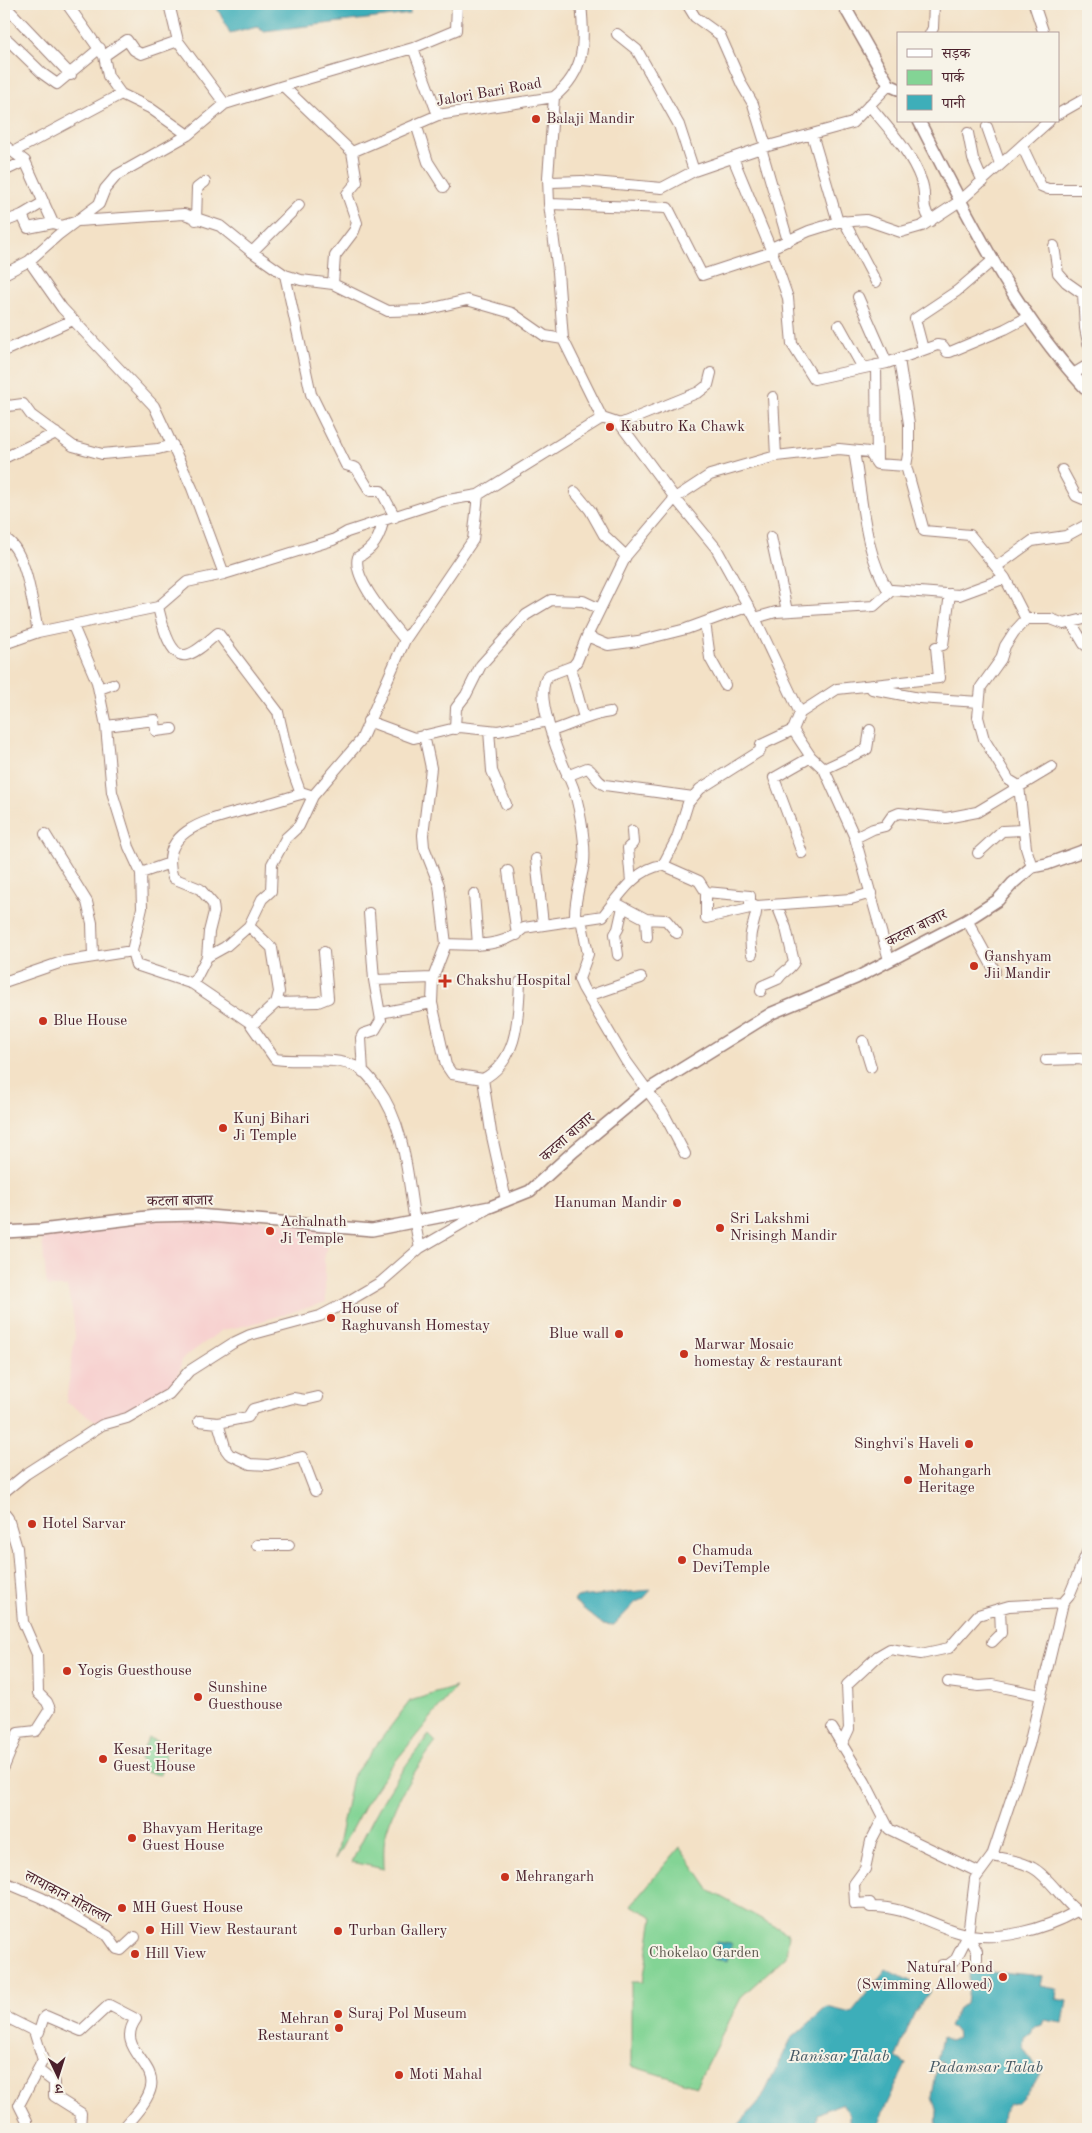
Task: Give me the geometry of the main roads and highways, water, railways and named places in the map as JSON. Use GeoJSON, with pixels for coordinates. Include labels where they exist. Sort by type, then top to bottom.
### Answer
{"type":"FeatureCollection","features":[{"type":"Feature","properties":{"kind":"water"},"geometry":{"type":"Polygon","coordinates":[[[215,4],[410,4],[410,14],[264,31],[257,26],[230,33],[215,4]]]}},
{"type":"Feature","properties":{"kind":"water"},"geometry":{"type":"Polygon","coordinates":[[[651,1590],[643,1599],[636,1602],[614,1625],[602,1624],[574,1601],[577,1597],[651,1590]]]}},
{"type":"Feature","properties":{"kind":"water"},"geometry":{"type":"Polygon","coordinates":[[[717,1942],[731,1944],[727,1961],[713,1959],[717,1942]]]}},
{"type":"Feature","properties":{"kind":"water","name":"Ranisar Talab"},"geometry":{"type":"Polygon","coordinates":[[[886,1969],[930,1991],[913,2016],[896,2057],[906,2064],[875,2129],[849,2129],[849,2114],[842,2103],[817,2114],[816,2129],[735,2129],[762,2098],[791,2039],[827,2007],[851,2013],[886,1969]]]}},
{"type":"Feature","properties":{"kind":"water","name":"Padamsar Talab"},"geometry":{"type":"Polygon","coordinates":[[[970,1969],[1042,1976],[1040,1986],[1057,1989],[1056,1999],[1067,2001],[1063,2023],[1043,2020],[1041,2025],[1032,2028],[1031,2033],[1024,2037],[1023,2047],[1040,2074],[1034,2085],[1017,2103],[1009,2104],[1003,2113],[1001,2129],[936,2129],[937,2113],[932,2096],[937,2068],[942,2065],[942,2061],[937,2060],[942,2038],[949,2041],[957,2038],[956,2031],[949,2026],[958,2008],[966,2004],[970,1969]]]}},
{"type":"Feature","properties":{"kind":"place","name":"Balaji Mandir"},"geometry":{"type":"Point","coordinates":[536,119]}},
{"type":"Feature","properties":{"kind":"place","name":"Kabutro Ka Chawk"},"geometry":{"type":"Point","coordinates":[610,427]}},
{"type":"Feature","properties":{"kind":"place","name":"Ganshyam Jii Mandir"},"geometry":{"type":"Point","coordinates":[974,966]}},
{"type":"Feature","properties":{"kind":"place","name":"Chakshu Hospital"},"geometry":{"type":"Point","coordinates":[445,981]}},
{"type":"Feature","properties":{"kind":"place","name":"Blue House"},"geometry":{"type":"Point","coordinates":[43,1021]}},
{"type":"Feature","properties":{"kind":"place","name":"Kunj Bihari Ji Temple"},"geometry":{"type":"Point","coordinates":[223,1128]}},
{"type":"Feature","properties":{"kind":"place","name":"Hanuman Mandir"},"geometry":{"type":"Point","coordinates":[677,1203]}},
{"type":"Feature","properties":{"kind":"place","name":"Sri Lakshmi Nrisingh Mandir"},"geometry":{"type":"Point","coordinates":[720,1228]}},
{"type":"Feature","properties":{"kind":"place","name":"Achalnath Ji Temple"},"geometry":{"type":"Point","coordinates":[270,1231]}},
{"type":"Feature","properties":{"kind":"place","name":"House of Raghuvansh Homestay"},"geometry":{"type":"Point","coordinates":[331,1318]}},
{"type":"Feature","properties":{"kind":"place","name":"Blue wall"},"geometry":{"type":"Point","coordinates":[619,1334]}},
{"type":"Feature","properties":{"kind":"place","name":"Marwar Mosaic homestay & restaurant"},"geometry":{"type":"Point","coordinates":[684,1354]}},
{"type":"Feature","properties":{"kind":"place","name":"Singhvi's Haveli"},"geometry":{"type":"Point","coordinates":[969,1444]}},
{"type":"Feature","properties":{"kind":"place","name":"Mohangarh Heritage"},"geometry":{"type":"Point","coordinates":[908,1480]}},
{"type":"Feature","properties":{"kind":"place","name":"Hotel Sarvar"},"geometry":{"type":"Point","coordinates":[32,1524]}},
{"type":"Feature","properties":{"kind":"place","name":"Chamuda DeviTemple"},"geometry":{"type":"Point","coordinates":[682,1560]}},
{"type":"Feature","properties":{"kind":"place","name":"Yogis Guesthouse"},"geometry":{"type":"Point","coordinates":[67,1671]}},
{"type":"Feature","properties":{"kind":"place","name":"Sunshine Guesthouse"},"geometry":{"type":"Point","coordinates":[198,1697]}},
{"type":"Feature","properties":{"kind":"place","name":"Kesar Heritage Guest House"},"geometry":{"type":"Point","coordinates":[103,1759]}},
{"type":"Feature","properties":{"kind":"place","name":"Bhavyam Heritage Guest House"},"geometry":{"type":"Point","coordinates":[132,1838]}},
{"type":"Feature","properties":{"kind":"place","name":"Mehrangarh"},"geometry":{"type":"Point","coordinates":[505,1877]}},
{"type":"Feature","properties":{"kind":"place","name":"MH Guest House"},"geometry":{"type":"Point","coordinates":[122,1908]}},
{"type":"Feature","properties":{"kind":"place","name":"Hill View Restaurant"},"geometry":{"type":"Point","coordinates":[150,1930]}},
{"type":"Feature","properties":{"kind":"place","name":"Turban Gallery"},"geometry":{"type":"Point","coordinates":[338,1931]}},
{"type":"Feature","properties":{"kind":"place","name":"Hill View"},"geometry":{"type":"Point","coordinates":[135,1954]}},
{"type":"Feature","properties":{"kind":"place","name":"Natural Pond (Swimming Allowed)"},"geometry":{"type":"Point","coordinates":[1003,1977]}},
{"type":"Feature","properties":{"kind":"place","name":"Suraj Pol Museum"},"geometry":{"type":"Point","coordinates":[338,2014]}},
{"type":"Feature","properties":{"kind":"place","name":"Mehran Restaurant"},"geometry":{"type":"Point","coordinates":[339,2028]}},
{"type":"Feature","properties":{"kind":"place","name":"Moti Mahal"},"geometry":{"type":"Point","coordinates":[399,2075]}},
{"type":"Feature","properties":{"kind":"park label","name":"Chokelao Garden"},"geometry":{"type":"Point","coordinates":[704,1953]}}]}
